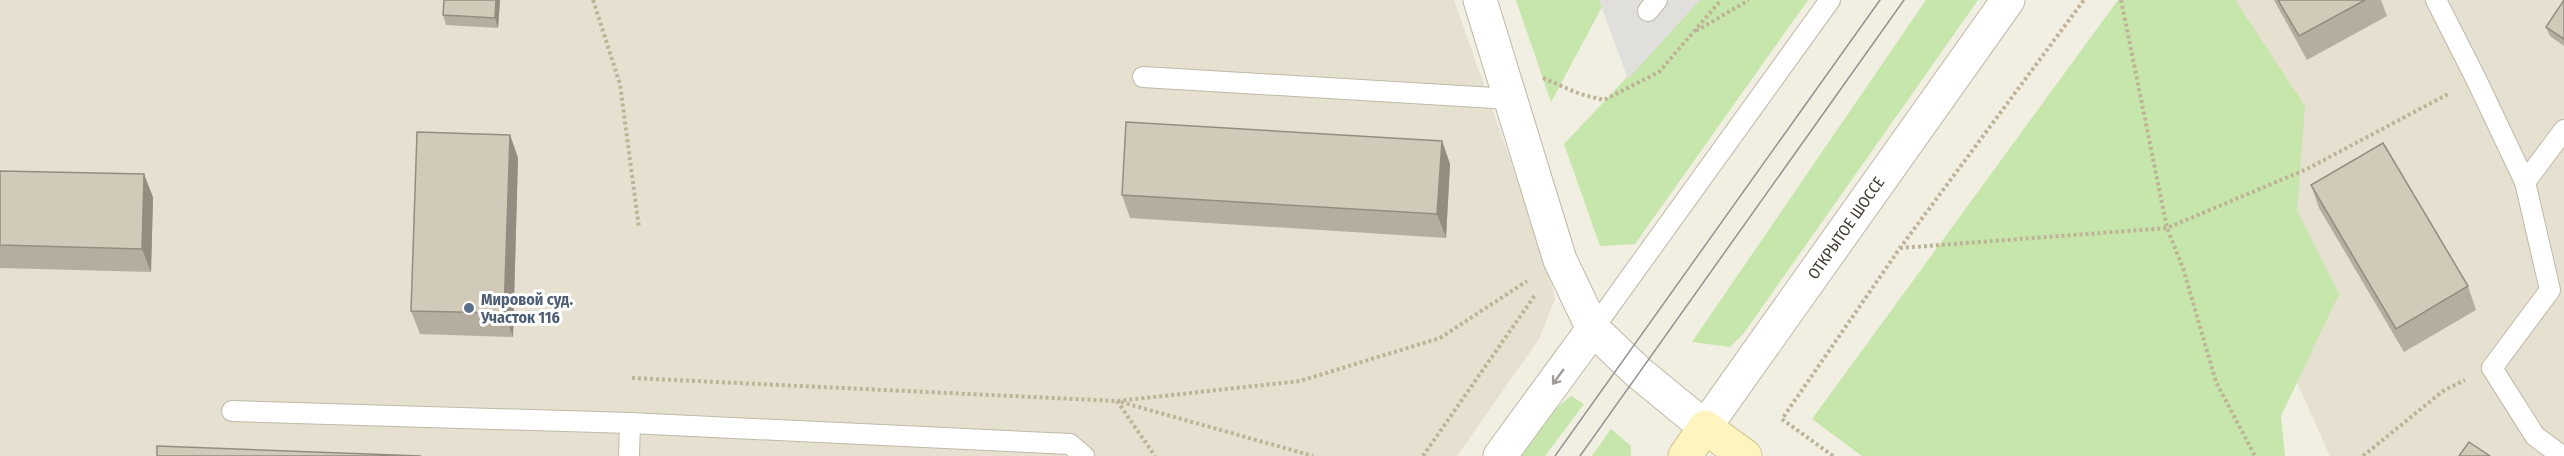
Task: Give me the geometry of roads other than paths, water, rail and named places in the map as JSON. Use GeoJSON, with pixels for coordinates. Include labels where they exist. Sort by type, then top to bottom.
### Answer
{"type":"FeatureCollection","features":[{"type":"Feature","properties":{"kind":"street"},"geometry":{"type":"LineString","coordinates":[[1480,0],[1560,260],[1593,330],[1638,372],[1705,427],[1745,456]]}},
{"type":"Feature","properties":{"kind":"street","name":"ОТКРЫТОЕ ШОССЕ"},"geometry":{"type":"LineString","coordinates":[[1685,456],[2008,0]]}},
{"type":"Feature","properties":{"kind":"street"},"geometry":{"type":"LineString","coordinates":[[1500,456],[1593,330]]}},
{"type":"Feature","properties":{"kind":"lane"},"geometry":{"type":"LineString","coordinates":[[1646,0],[1648,11],[1657,0]]}},
{"type":"Feature","properties":{"kind":"lane"},"geometry":{"type":"LineString","coordinates":[[1593,330],[1830,0]]}},
{"type":"Feature","properties":{"kind":"lane"},"geometry":{"type":"LineString","coordinates":[[2436,0],[2524,182],[2550,290],[2492,368],[2535,436],[2562,456]]}},
{"type":"Feature","properties":{"kind":"lane"},"geometry":{"type":"LineString","coordinates":[[1143,77],[1511,99]]}},
{"type":"Feature","properties":{"kind":"lane"},"geometry":{"type":"LineString","coordinates":[[2524,182],[2564,130]]}},
{"type":"Feature","properties":{"kind":"lane"},"geometry":{"type":"LineString","coordinates":[[232,411],[630,423],[1070,444],[1084,456]]}},
{"type":"Feature","properties":{"kind":"lane"},"geometry":{"type":"LineString","coordinates":[[629,456],[630,423]]}},
{"type":"Feature","properties":{"kind":"tram line"},"geometry":{"type":"LineString","coordinates":[[1555,456],[1880,0]]}},
{"type":"Feature","properties":{"kind":"tram line"},"geometry":{"type":"LineString","coordinates":[[1580,456],[1904,0]]}},
{"type":"Feature","properties":{"kind":"place","name":"Мировой суд. Участок 116"},"geometry":{"type":"Point","coordinates":[469,308]}}]}
